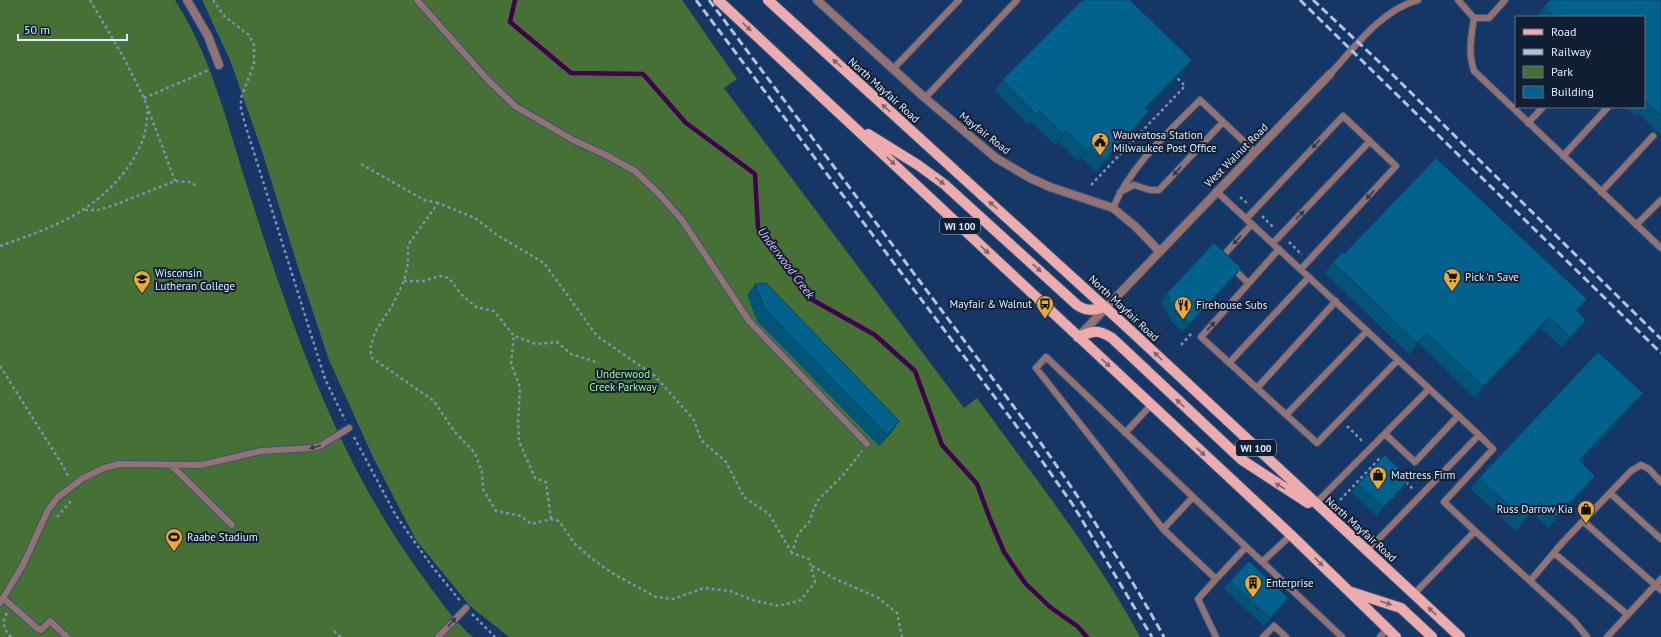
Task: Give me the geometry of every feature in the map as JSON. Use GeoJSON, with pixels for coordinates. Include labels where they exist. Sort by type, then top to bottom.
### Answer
{"type":"FeatureCollection","features":[{"type":"Feature","properties":{"kind":"main road","name":"WI 100"},"geometry":{"type":"LineString","coordinates":[[718,0],[1151,406],[1291,535],[1396,637]]}},
{"type":"Feature","properties":{"kind":"main road","name":"North Mayfair Road"},"geometry":{"type":"LineString","coordinates":[[768,0],[1104,307],[1315,505],[1326,513],[1460,637]]}},
{"type":"Feature","properties":{"kind":"main road"},"geometry":{"type":"LineString","coordinates":[[845,118],[918,165],[944,184],[1077,305],[1084,310],[1091,311],[1104,307]]}},
{"type":"Feature","properties":{"kind":"main road"},"geometry":{"type":"LineString","coordinates":[[1078,337],[1093,331],[1101,332],[1112,338],[1242,460],[1315,505]]}},
{"type":"Feature","properties":{"kind":"main road"},"geometry":{"type":"LineString","coordinates":[[1349,591],[1401,608],[1432,637]]}},
{"type":"Feature","properties":{"kind":"street"},"geometry":{"type":"LineString","coordinates":[[188,0],[208,36],[219,66]]}},
{"type":"Feature","properties":{"kind":"street","name":"Mayfair Road"},"geometry":{"type":"LineString","coordinates":[[817,0],[978,144],[1011,168],[1050,187],[1113,208],[1136,227],[1159,250]]}},
{"type":"Feature","properties":{"kind":"street","name":"West Walnut Road"},"geometry":{"type":"LineString","coordinates":[[1078,337],[1104,307],[1330,74]]}},
{"type":"Feature","properties":{"kind":"lane"},"geometry":{"type":"LineString","coordinates":[[417,0],[487,79],[515,106],[573,140],[606,155],[635,171],[659,194],[682,220],[749,321],[867,444]]}},
{"type":"Feature","properties":{"kind":"lane"},"geometry":{"type":"LineString","coordinates":[[893,69],[959,0]]}},
{"type":"Feature","properties":{"kind":"lane"},"geometry":{"type":"LineString","coordinates":[[925,98],[1017,0]]}},
{"type":"Feature","properties":{"kind":"lane","name":"West Walnut Road"},"geometry":{"type":"LineString","coordinates":[[1330,74],[1382,20],[1402,6],[1418,0]]}},
{"type":"Feature","properties":{"kind":"lane"},"geometry":{"type":"LineString","coordinates":[[1458,0],[1474,18],[1489,18],[1505,0]]}},
{"type":"Feature","properties":{"kind":"lane"},"geometry":{"type":"LineString","coordinates":[[1474,18],[1470,43],[1470,59],[1474,71],[1661,248]]}},
{"type":"Feature","properties":{"kind":"lane"},"geometry":{"type":"LineString","coordinates":[[1113,208],[1120,192],[1132,172],[1200,100],[1255,152]]}},
{"type":"Feature","properties":{"kind":"lane"},"geometry":{"type":"LineString","coordinates":[[1528,123],[1542,108]]}},
{"type":"Feature","properties":{"kind":"lane"},"geometry":{"type":"LineString","coordinates":[[1563,156],[1607,108]]}},
{"type":"Feature","properties":{"kind":"lane"},"geometry":{"type":"LineString","coordinates":[[1246,218],[1343,116],[1370,141],[1396,166],[1301,269]]}},
{"type":"Feature","properties":{"kind":"lane"},"geometry":{"type":"LineString","coordinates":[[1120,192],[1134,185],[1150,190],[1159,190],[1223,122]]}},
{"type":"Feature","properties":{"kind":"lane"},"geometry":{"type":"LineString","coordinates":[[1601,192],[1653,136]]}},
{"type":"Feature","properties":{"kind":"lane"},"geometry":{"type":"LineString","coordinates":[[1273,243],[1370,141]]}},
{"type":"Feature","properties":{"kind":"lane"},"geometry":{"type":"LineString","coordinates":[[1216,191],[1494,449],[1444,502],[1574,621],[1587,637]]}},
{"type":"Feature","properties":{"kind":"lane"},"geometry":{"type":"LineString","coordinates":[[1636,225],[1661,200]]}},
{"type":"Feature","properties":{"kind":"lane"},"geometry":{"type":"LineString","coordinates":[[1248,283],[1221,257],[1252,224]]}},
{"type":"Feature","properties":{"kind":"lane"},"geometry":{"type":"LineString","coordinates":[[1279,249],[1201,337],[1317,443],[1398,360]]}},
{"type":"Feature","properties":{"kind":"lane"},"geometry":{"type":"LineString","coordinates":[[1229,363],[1309,277]]}},
{"type":"Feature","properties":{"kind":"lane"},"geometry":{"type":"LineString","coordinates":[[1257,388],[1336,301]]}},
{"type":"Feature","properties":{"kind":"lane"},"geometry":{"type":"LineString","coordinates":[[1286,415],[1367,331]]}},
{"type":"Feature","properties":{"kind":"lane"},"geometry":{"type":"LineString","coordinates":[[1216,579],[1163,529],[1036,368],[1046,358],[1342,637]]}},
{"type":"Feature","properties":{"kind":"lane"},"geometry":{"type":"LineString","coordinates":[[1315,505],[1429,389]]}},
{"type":"Feature","properties":{"kind":"lane"},"geometry":{"type":"LineString","coordinates":[[1126,433],[1151,406]]}},
{"type":"Feature","properties":{"kind":"lane"},"geometry":{"type":"LineString","coordinates":[[1385,434],[1415,462],[1458,416]]}},
{"type":"Feature","properties":{"kind":"lane"},"geometry":{"type":"LineString","coordinates":[[67,637],[50,621],[41,630],[37,628],[12,606],[2,600],[23,565],[48,510],[58,497],[73,484],[104,468],[119,464],[172,466],[201,465],[261,451],[311,448],[320,446],[349,428]]}},
{"type":"Feature","properties":{"kind":"lane"},"geometry":{"type":"LineString","coordinates":[[1367,551],[1479,435]]}},
{"type":"Feature","properties":{"kind":"lane"},"geometry":{"type":"LineString","coordinates":[[1530,581],[1554,553],[1631,472],[1641,465],[1649,469],[1661,482]]}},
{"type":"Feature","properties":{"kind":"lane"},"geometry":{"type":"LineString","coordinates":[[172,466],[232,525]]}},
{"type":"Feature","properties":{"kind":"lane"},"geometry":{"type":"LineString","coordinates":[[1610,493],[1661,539]]}},
{"type":"Feature","properties":{"kind":"lane"},"geometry":{"type":"LineString","coordinates":[[1163,529],[1193,497]]}},
{"type":"Feature","properties":{"kind":"lane"},"geometry":{"type":"LineString","coordinates":[[1584,521],[1661,590]]}},
{"type":"Feature","properties":{"kind":"lane"},"geometry":{"type":"LineString","coordinates":[[1414,594],[1475,531]]}},
{"type":"Feature","properties":{"kind":"lane"},"geometry":{"type":"LineString","coordinates":[[1262,562],[1291,535]]}},
{"type":"Feature","properties":{"kind":"lane"},"geometry":{"type":"LineString","coordinates":[[1216,637],[1198,600],[1246,547]]}},
{"type":"Feature","properties":{"kind":"lane"},"geometry":{"type":"LineString","coordinates":[[1554,553],[1628,615]]}},
{"type":"Feature","properties":{"kind":"lane"},"geometry":{"type":"LineString","coordinates":[[1607,637],[1661,579]]}},
{"type":"Feature","properties":{"kind":"lane"},"geometry":{"type":"LineString","coordinates":[[438,637],[466,608]]}},
{"type":"Feature","properties":{"kind":"lane"},"geometry":{"type":"LineString","coordinates":[[1262,637],[1274,626],[1286,637]]}},
{"type":"Feature","properties":{"kind":"lane"},"geometry":{"type":"LineString","coordinates":[[1380,637],[1387,629]]}},
{"type":"Feature","properties":{"kind":"path"},"geometry":{"type":"LineString","coordinates":[[90,0],[124,58],[144,98],[176,181]]}},
{"type":"Feature","properties":{"kind":"path"},"geometry":{"type":"LineString","coordinates":[[213,0],[226,17],[249,35],[254,45],[254,64],[241,98],[241,109],[325,379],[349,428],[395,514],[431,565],[466,608],[495,637]]}},
{"type":"Feature","properties":{"kind":"path"},"geometry":{"type":"LineString","coordinates":[[144,98],[219,66]]}},
{"type":"Feature","properties":{"kind":"path"},"geometry":{"type":"LineString","coordinates":[[1091,185],[1185,86],[1177,78]]}},
{"type":"Feature","properties":{"kind":"path"},"geometry":{"type":"LineString","coordinates":[[0,246],[49,229],[84,210],[98,200],[118,180],[131,162],[145,132],[148,107]]}},
{"type":"Feature","properties":{"kind":"path"},"geometry":{"type":"LineString","coordinates":[[362,164],[424,200],[438,203],[476,218],[497,235],[544,263],[597,336],[655,376],[694,420],[701,440],[726,462],[744,497],[769,514],[792,553],[809,559],[816,582],[801,600],[779,606],[752,600],[730,591],[704,588],[674,599],[656,597],[625,580],[590,557],[575,544],[562,523],[551,520],[531,524],[521,516],[496,511],[483,489],[482,472],[475,453],[454,431],[434,401],[372,358],[370,349],[375,332],[392,306],[404,281],[408,263],[408,245],[438,203]]}},
{"type":"Feature","properties":{"kind":"path"},"geometry":{"type":"LineString","coordinates":[[84,210],[98,210],[176,181],[190,182],[198,187]]}},
{"type":"Feature","properties":{"kind":"path"},"geometry":{"type":"LineString","coordinates":[[1240,197],[1250,206]]}},
{"type":"Feature","properties":{"kind":"path"},"geometry":{"type":"LineString","coordinates":[[1261,216],[1278,231]]}},
{"type":"Feature","properties":{"kind":"path"},"geometry":{"type":"LineString","coordinates":[[1289,242],[1304,257]]}},
{"type":"Feature","properties":{"kind":"path"},"geometry":{"type":"LineString","coordinates":[[404,281],[423,281],[440,276],[449,278],[462,295],[476,307],[494,311],[514,336],[536,344],[557,342],[571,354],[599,363]]}},
{"type":"Feature","properties":{"kind":"path"},"geometry":{"type":"LineString","coordinates":[[1181,344],[1192,333]]}},
{"type":"Feature","properties":{"kind":"path"},"geometry":{"type":"LineString","coordinates":[[514,336],[511,364],[520,387],[518,422],[519,441],[535,478],[546,482],[551,520]]}},
{"type":"Feature","properties":{"kind":"path"},"geometry":{"type":"LineString","coordinates":[[0,366],[64,466],[73,484]]}},
{"type":"Feature","properties":{"kind":"path"},"geometry":{"type":"LineString","coordinates":[[1340,420],[1363,442]]}},
{"type":"Feature","properties":{"kind":"path"},"geometry":{"type":"LineString","coordinates":[[792,553],[798,534],[809,522],[817,501],[843,475],[867,444]]}},
{"type":"Feature","properties":{"kind":"path"},"geometry":{"type":"LineString","coordinates":[[1340,500],[1380,458],[1385,463]]}},
{"type":"Feature","properties":{"kind":"path"},"geometry":{"type":"LineString","coordinates":[[1402,478],[1413,489]]}},
{"type":"Feature","properties":{"kind":"path"},"geometry":{"type":"LineString","coordinates":[[54,523],[64,509],[76,497]]}},
{"type":"Feature","properties":{"kind":"path"},"geometry":{"type":"LineString","coordinates":[[812,566],[837,580],[877,597],[897,613],[902,637]]}},
{"type":"Feature","properties":{"kind":"path"},"geometry":{"type":"LineString","coordinates":[[11,637],[3,626],[4,618],[12,606]]}},
{"type":"Feature","properties":{"kind":"path"},"geometry":{"type":"LineString","coordinates":[[334,631],[341,637]]}},
{"type":"Feature","properties":{"kind":"green space","name":"Wisconsin Lutheran College"},"geometry":{"type":"Polygon","coordinates":[[[0,0],[175,0],[188,21],[199,44],[217,90],[263,237],[299,339],[341,438],[365,486],[393,532],[440,601],[452,616],[473,637],[0,637],[0,0]]]}},
{"type":"Feature","properties":{"kind":"green space","name":"Underwood Creek Parkway"},"geometry":{"type":"Polygon","coordinates":[[[202,0],[682,0],[737,79],[724,88],[964,408],[977,398],[1083,545],[1103,575],[1140,637],[509,637],[470,606],[416,540],[373,457],[329,360],[261,148],[230,60],[202,0]]]}},
{"type":"Feature","properties":{"kind":"building"},"geometry":{"type":"Polygon","coordinates":[[[1082,0],[1130,0],[1192,60],[1145,108],[1149,111],[1104,161],[1089,146],[1086,150],[1066,131],[1063,134],[1039,111],[1036,114],[1002,80],[1082,0]]]}},
{"type":"Feature","properties":{"kind":"building"},"geometry":{"type":"Polygon","coordinates":[[[1550,0],[1661,0],[1661,116],[1646,102],[1645,103],[1645,16],[1554,16],[1544,6],[1550,0]]]}},
{"type":"Feature","properties":{"kind":"building","name":"Pick 'n Save"},"geometry":{"type":"Polygon","coordinates":[[[1436,158],[1587,299],[1576,310],[1586,320],[1570,337],[1549,317],[1483,386],[1427,333],[1417,343],[1333,262],[1342,252],[1344,254],[1436,158]]]}},
{"type":"Feature","properties":{"kind":"building"},"geometry":{"type":"Polygon","coordinates":[[[1214,243],[1241,268],[1189,324],[1177,313],[1167,293],[1214,243]]]}},
{"type":"Feature","properties":{"kind":"building"},"geometry":{"type":"Polygon","coordinates":[[[766,283],[899,421],[887,435],[765,309],[755,284],[766,283]]]}},
{"type":"Feature","properties":{"kind":"building"},"geometry":{"type":"Polygon","coordinates":[[[1598,352],[1643,393],[1579,460],[1595,476],[1556,517],[1540,502],[1524,520],[1479,478],[1598,352]]]}},
{"type":"Feature","properties":{"kind":"building","name":"Mattress Firm"},"geometry":{"type":"Polygon","coordinates":[[[1385,455],[1410,479],[1383,507],[1358,484],[1385,455]]]}},
{"type":"Feature","properties":{"kind":"building"},"geometry":{"type":"Polygon","coordinates":[[[1249,561],[1288,598],[1270,618],[1230,581],[1249,561]]]}},
{"type":"Feature","properties":{"kind":"waterway","name":"Underwood Creek"},"geometry":{"type":"LineString","coordinates":[[515,0],[510,22],[571,73],[643,74],[686,123],[755,174],[758,228],[811,299],[875,335],[915,371],[942,445],[977,484],[1004,552],[1025,583],[1050,607],[1077,626],[1087,637]]}},
{"type":"Feature","properties":{"kind":"railway"},"geometry":{"type":"LineString","coordinates":[[696,0],[1030,444],[1073,505],[1152,637]]}},
{"type":"Feature","properties":{"kind":"railway"},"geometry":{"type":"LineString","coordinates":[[709,0],[1038,439],[1104,536],[1164,637]]}},
{"type":"Feature","properties":{"kind":"railway"},"geometry":{"type":"LineString","coordinates":[[1300,0],[1661,353]]}},
{"type":"Feature","properties":{"kind":"railway"},"geometry":{"type":"LineString","coordinates":[[1313,0],[1392,74],[1661,339]]}},
{"type":"Feature","properties":{"kind":"place","name":"Wauwatosa Station Milwaukee Post Office"},"geometry":{"type":"Point","coordinates":[1100,156]}},
{"type":"Feature","properties":{"kind":"place","name":"Pick 'n Save"},"geometry":{"type":"Point","coordinates":[1452,292]}},
{"type":"Feature","properties":{"kind":"place","name":"Wisconsin Lutheran College"},"geometry":{"type":"Point","coordinates":[142,294]}},
{"type":"Feature","properties":{"kind":"place","name":"Mayfair & Walnut"},"geometry":{"type":"Point","coordinates":[1045,319]}},
{"type":"Feature","properties":{"kind":"place","name":"Firehouse Subs"},"geometry":{"type":"Point","coordinates":[1183,320]}},
{"type":"Feature","properties":{"kind":"place","name":"Mattress Firm"},"geometry":{"type":"Point","coordinates":[1378,490]}},
{"type":"Feature","properties":{"kind":"place","name":"Russ Darrow Kia"},"geometry":{"type":"Point","coordinates":[1586,524]}},
{"type":"Feature","properties":{"kind":"place","name":"Raabe Stadium"},"geometry":{"type":"Point","coordinates":[174,552]}},
{"type":"Feature","properties":{"kind":"place","name":"Enterprise"},"geometry":{"type":"Point","coordinates":[1253,598]}}]}
